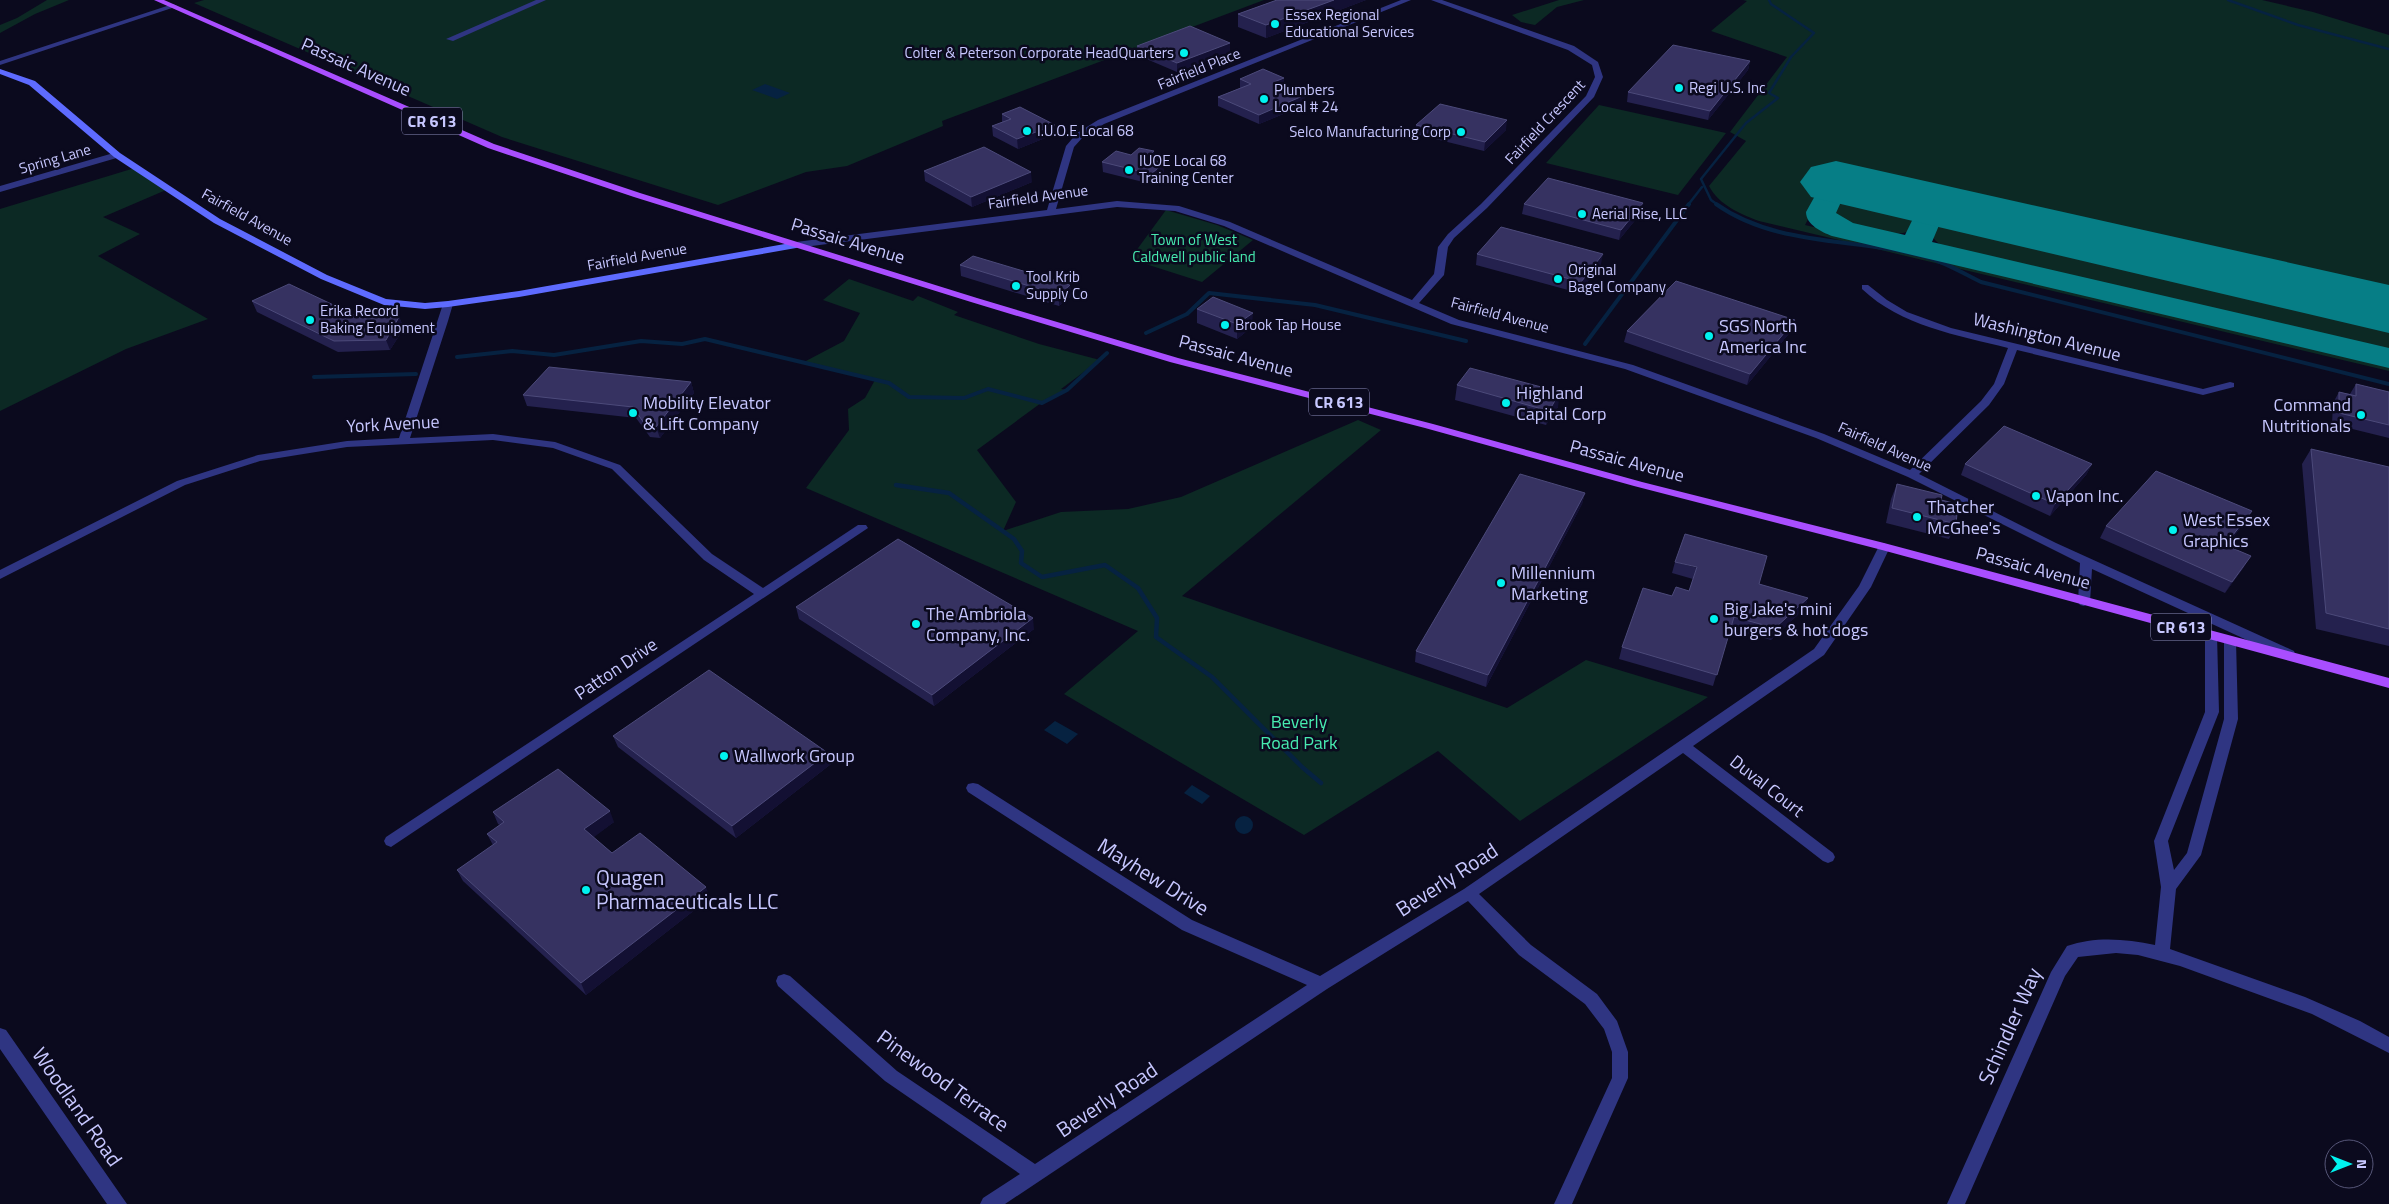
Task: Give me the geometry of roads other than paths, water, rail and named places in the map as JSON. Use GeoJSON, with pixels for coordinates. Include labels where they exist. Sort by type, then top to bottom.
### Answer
{"type":"FeatureCollection","features":[{"type":"Feature","properties":{"kind":"main road","name":"Passaic Avenue"},"geometry":{"type":"LineString","coordinates":[[158,0],[491,146],[637,196],[796,245],[1174,360],[1496,444],[1638,484],[1884,547],[2389,683]]}},
{"type":"Feature","properties":{"kind":"street"},"geometry":{"type":"LineString","coordinates":[[450,39],[542,0]]}},
{"type":"Feature","properties":{"kind":"street","name":"Fairfield Place"},"geometry":{"type":"LineString","coordinates":[[1051,212],[1070,146],[1080,135],[1101,122],[1407,0]]}},
{"type":"Feature","properties":{"kind":"street","name":"Fairfield Crescent"},"geometry":{"type":"LineString","coordinates":[[1413,304],[1439,275],[1443,247],[1451,236],[1484,206],[1590,97],[1600,77],[1595,64],[1571,48],[1435,0]]}},
{"type":"Feature","properties":{"kind":"street"},"geometry":{"type":"LineString","coordinates":[[0,63],[173,6]]}},
{"type":"Feature","properties":{"kind":"street","name":"Fairfield Avenue"},"geometry":{"type":"LineString","coordinates":[[0,71],[32,83],[117,155],[217,222],[324,277],[384,302],[426,306],[448,304],[519,294],[796,245],[1100,205],[1132,204],[1176,208],[1197,213],[1227,224],[1455,322],[1629,367],[1820,436],[1912,475],[2086,562],[2300,659]]}},
{"type":"Feature","properties":{"kind":"street","name":"Spring Lane"},"geometry":{"type":"LineString","coordinates":[[0,189],[117,155]]}},
{"type":"Feature","properties":{"kind":"street","name":"Washington Avenue"},"geometry":{"type":"LineString","coordinates":[[1865,286],[1874,296],[1891,308],[1913,318],[2014,346],[2203,392],[2230,385]]}},
{"type":"Feature","properties":{"kind":"street"},"geometry":{"type":"LineString","coordinates":[[403,442],[417,397],[437,346],[448,304]]}},
{"type":"Feature","properties":{"kind":"street"},"geometry":{"type":"LineString","coordinates":[[1912,475],[1985,403],[1999,384],[2014,346]]}},
{"type":"Feature","properties":{"kind":"street","name":"York Avenue"},"geometry":{"type":"LineString","coordinates":[[0,575],[181,483],[258,458],[347,444],[474,437],[520,439],[555,445],[616,468],[708,557],[762,594]]}},
{"type":"Feature","properties":{"kind":"street","name":"Patton Drive"},"geometry":{"type":"LineString","coordinates":[[391,841],[862,528]]}},
{"type":"Feature","properties":{"kind":"street","name":"Beverly Road"},"geometry":{"type":"LineString","coordinates":[[989,1204],[1321,984],[1469,893],[1819,652],[1865,587],[1884,547]]}},
{"type":"Feature","properties":{"kind":"street"},"geometry":{"type":"LineString","coordinates":[[2084,602],[2086,562]]}},
{"type":"Feature","properties":{"kind":"street"},"geometry":{"type":"LineString","coordinates":[[2162,952],[2169,887],[2161,840],[2212,712],[2211,636]]}},
{"type":"Feature","properties":{"kind":"street"},"geometry":{"type":"LineString","coordinates":[[2169,887],[2194,855],[2231,719],[2230,640]]}},
{"type":"Feature","properties":{"kind":"street","name":"Duval Court"},"geometry":{"type":"LineString","coordinates":[[1683,746],[1828,857]]}},
{"type":"Feature","properties":{"kind":"street","name":"Mayhew Drive"},"geometry":{"type":"LineString","coordinates":[[974,788],[1187,925],[1321,984]]}},
{"type":"Feature","properties":{"kind":"street"},"geometry":{"type":"LineString","coordinates":[[1469,893],[1525,950],[1591,999],[1611,1026],[1620,1052],[1620,1078],[1563,1204]]}},
{"type":"Feature","properties":{"kind":"street","name":"Schindler Way"},"geometry":{"type":"LineString","coordinates":[[1956,1204],[2059,972],[2073,951],[2089,946],[2113,945],[2162,952],[2309,1005],[2359,1027],[2389,1046]]}},
{"type":"Feature","properties":{"kind":"street","name":"Pinewood Terrace"},"geometry":{"type":"LineString","coordinates":[[784,981],[891,1076],[1035,1174]]}},
{"type":"Feature","properties":{"kind":"street","name":"Woodland Road"},"geometry":{"type":"LineString","coordinates":[[0,1035],[118,1204]]}},
{"type":"Feature","properties":{"kind":"water"},"geometry":{"type":"Polygon","coordinates":[[[765,84],[790,93],[777,99],[752,90],[765,84]]]}},
{"type":"Feature","properties":{"kind":"water"},"geometry":{"type":"Polygon","coordinates":[[[1055,721],[1078,734],[1067,744],[1044,730],[1055,721]]]}},
{"type":"Feature","properties":{"kind":"water"},"geometry":{"type":"Polygon","coordinates":[[[1192,785],[1210,796],[1202,804],[1184,793],[1192,785]]]}},
{"type":"Feature","properties":{"kind":"water"},"geometry":{"type":"Polygon","coordinates":[[[1240,816],[1248,816],[1253,821],[1251,832],[1240,834],[1235,829],[1235,821],[1240,816]]]}},
{"type":"Feature","properties":{"kind":"waterway"},"geometry":{"type":"LineString","coordinates":[[1718,205],[1711,200],[1701,179],[1746,123],[1778,98],[1769,93],[1791,57],[1814,33],[1771,4],[1769,0]]}},
{"type":"Feature","properties":{"kind":"waterway"},"geometry":{"type":"LineString","coordinates":[[2228,0],[2298,25],[2389,49]]}},
{"type":"Feature","properties":{"kind":"waterway"},"geometry":{"type":"LineString","coordinates":[[1688,205],[1702,187]]}},
{"type":"Feature","properties":{"kind":"waterway"},"geometry":{"type":"LineString","coordinates":[[1585,344],[1689,204]]}},
{"type":"Feature","properties":{"kind":"waterway"},"geometry":{"type":"LineString","coordinates":[[1716,204],[1740,218],[1792,235],[1902,251],[1936,260],[1981,282],[2389,384]]}},
{"type":"Feature","properties":{"kind":"waterway"},"geometry":{"type":"LineString","coordinates":[[1146,333],[1187,314],[1209,293],[1315,305],[1466,341]]}},
{"type":"Feature","properties":{"kind":"waterway"},"geometry":{"type":"LineString","coordinates":[[457,357],[512,351],[554,355],[641,341],[682,344],[705,339],[889,383],[909,397],[964,398],[988,389],[1042,403],[1067,390],[1107,353]]}},
{"type":"Feature","properties":{"kind":"waterway"},"geometry":{"type":"LineString","coordinates":[[314,377],[416,374]]}},
{"type":"Feature","properties":{"kind":"waterway"},"geometry":{"type":"LineString","coordinates":[[896,485],[949,493],[1014,539],[1022,551],[1021,563],[1042,577],[1105,565],[1138,588],[1157,618],[1156,637],[1212,677],[1302,767],[1321,783]]}},
{"type":"Feature","properties":{"kind":"place","name":"Essex Regional Educational Services"},"geometry":{"type":"Point","coordinates":[1275,24]}},
{"type":"Feature","properties":{"kind":"place","name":"Colter & Peterson Corporate HeadQuarters"},"geometry":{"type":"Point","coordinates":[1184,53]}},
{"type":"Feature","properties":{"kind":"place","name":"Regi U.S. Inc"},"geometry":{"type":"Point","coordinates":[1679,88]}},
{"type":"Feature","properties":{"kind":"place","name":"Plumbers Local # 24"},"geometry":{"type":"Point","coordinates":[1264,99]}},
{"type":"Feature","properties":{"kind":"place","name":"I.U.O.E Local 68"},"geometry":{"type":"Point","coordinates":[1027,131]}},
{"type":"Feature","properties":{"kind":"place","name":"Selco Manufacturing Corp"},"geometry":{"type":"Point","coordinates":[1461,132]}},
{"type":"Feature","properties":{"kind":"place","name":"IUOE Local 68 Training Center"},"geometry":{"type":"Point","coordinates":[1129,170]}},
{"type":"Feature","properties":{"kind":"place","name":"Aerial Rise, LLC"},"geometry":{"type":"Point","coordinates":[1582,214]}},
{"type":"Feature","properties":{"kind":"place","name":"Original Bagel Company"},"geometry":{"type":"Point","coordinates":[1558,279]}},
{"type":"Feature","properties":{"kind":"place","name":"Tool Krib Supply Co"},"geometry":{"type":"Point","coordinates":[1016,286]}},
{"type":"Feature","properties":{"kind":"place","name":"Erika Record Baking Equipment"},"geometry":{"type":"Point","coordinates":[310,320]}},
{"type":"Feature","properties":{"kind":"place","name":"Brook Tap House"},"geometry":{"type":"Point","coordinates":[1225,325]}},
{"type":"Feature","properties":{"kind":"place","name":"SGS North America Inc"},"geometry":{"type":"Point","coordinates":[1709,336]}},
{"type":"Feature","properties":{"kind":"place","name":"Highland Capital Corp"},"geometry":{"type":"Point","coordinates":[1506,403]}},
{"type":"Feature","properties":{"kind":"place","name":"Mobility Elevator & Lift Company"},"geometry":{"type":"Point","coordinates":[633,413]}},
{"type":"Feature","properties":{"kind":"place","name":"Command Nutritionals"},"geometry":{"type":"Point","coordinates":[2361,415]}},
{"type":"Feature","properties":{"kind":"place","name":"Vapon Inc."},"geometry":{"type":"Point","coordinates":[2036,496]}},
{"type":"Feature","properties":{"kind":"place","name":"Thatcher McGhee's"},"geometry":{"type":"Point","coordinates":[1917,517]}},
{"type":"Feature","properties":{"kind":"place","name":"West Essex Graphics"},"geometry":{"type":"Point","coordinates":[2173,530]}},
{"type":"Feature","properties":{"kind":"place","name":"Millennium Marketing"},"geometry":{"type":"Point","coordinates":[1501,583]}},
{"type":"Feature","properties":{"kind":"place","name":"Big Jake's mini burgers & hot dogs"},"geometry":{"type":"Point","coordinates":[1714,619]}},
{"type":"Feature","properties":{"kind":"place","name":"The Ambriola Company, Inc."},"geometry":{"type":"Point","coordinates":[916,624]}},
{"type":"Feature","properties":{"kind":"place","name":"Wallwork Group"},"geometry":{"type":"Point","coordinates":[724,756]}},
{"type":"Feature","properties":{"kind":"place","name":"Quagen Pharmaceuticals LLC"},"geometry":{"type":"Point","coordinates":[586,890]}},
{"type":"Feature","properties":{"kind":"park label","name":"Town of West Caldwell public land"},"geometry":{"type":"Point","coordinates":[1194,248]}},
{"type":"Feature","properties":{"kind":"park label","name":"Beverly Road Park"},"geometry":{"type":"Point","coordinates":[1299,732]}}]}
